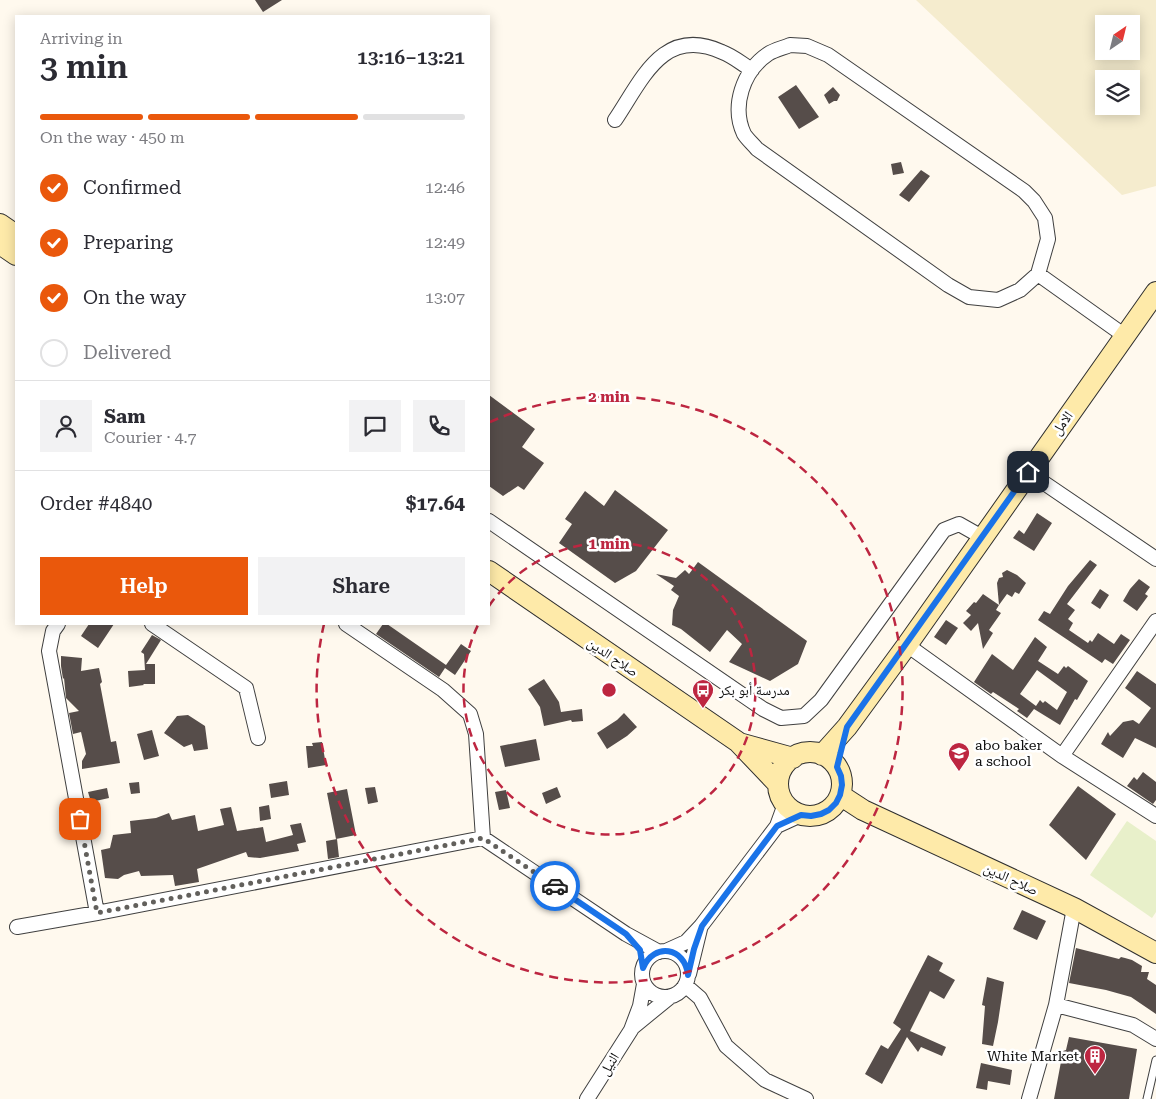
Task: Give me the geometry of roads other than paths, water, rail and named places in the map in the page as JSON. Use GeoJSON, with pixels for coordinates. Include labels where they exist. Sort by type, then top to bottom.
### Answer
{"type":"FeatureCollection","features":[{"type":"Feature","properties":{"kind":"main road"},"geometry":{"type":"LineString","coordinates":[[7,232],[15,252]]}},
{"type":"Feature","properties":{"kind":"main road","name":"الامل"},"geometry":{"type":"LineString","coordinates":[[830,761],[847,727],[1156,292]]}},
{"type":"Feature","properties":{"kind":"main road","name":"صلاح الدين"},"geometry":{"type":"LineString","coordinates":[[490,572],[738,742],[778,784]]}},
{"type":"Feature","properties":{"kind":"main road","name":"صلاح الدين"},"geometry":{"type":"LineString","coordinates":[[738,742],[792,758]]}},
{"type":"Feature","properties":{"kind":"main road"},"geometry":{"type":"LineString","coordinates":[[812,752],[830,761],[841,776],[842,785],[835,802],[821,814],[801,815],[792,811],[785,804],[780,794],[778,784],[782,769],[792,758],[802,753],[812,752]]}},
{"type":"Feature","properties":{"kind":"main road","name":"صلاح الدين"},"geometry":{"type":"LineString","coordinates":[[835,802],[863,810],[1074,908],[1156,952]]}},
{"type":"Feature","properties":{"kind":"street"},"geometry":{"type":"LineString","coordinates":[[615,120],[651,66],[661,56],[675,48],[690,44],[707,47],[723,52],[752,70]]}},
{"type":"Feature","properties":{"kind":"street"},"geometry":{"type":"LineString","coordinates":[[790,45],[807,46],[828,55],[1024,191],[1034,201],[1045,218],[1048,240],[1038,274],[1020,290],[998,300],[969,297],[948,285],[764,154],[745,135],[739,117],[739,97],[752,70],[769,53],[790,45]]}},
{"type":"Feature","properties":{"kind":"street"},"geometry":{"type":"LineString","coordinates":[[1038,274],[1125,336]]}},
{"type":"Feature","properties":{"kind":"street"},"geometry":{"type":"LineString","coordinates":[[1028,472],[1156,559]]}},
{"type":"Feature","properties":{"kind":"street"},"geometry":{"type":"LineString","coordinates":[[490,522],[763,709],[781,718],[804,716],[821,700],[944,530],[959,524],[982,537]]}},
{"type":"Feature","properties":{"kind":"street"},"geometry":{"type":"LineString","coordinates":[[1062,756],[1156,621]]}},
{"type":"Feature","properties":{"kind":"street"},"geometry":{"type":"LineString","coordinates":[[57,625],[53,631],[48,651],[97,913]]}},
{"type":"Feature","properties":{"kind":"street"},"geometry":{"type":"LineString","coordinates":[[153,625],[246,688],[258,738]]}},
{"type":"Feature","properties":{"kind":"street"},"geometry":{"type":"LineString","coordinates":[[347,625],[443,690],[470,714],[476,734],[483,838]]}},
{"type":"Feature","properties":{"kind":"street"},"geometry":{"type":"LineString","coordinates":[[907,645],[1062,756],[1156,816]]}},
{"type":"Feature","properties":{"kind":"street"},"geometry":{"type":"LineString","coordinates":[[631,1030],[640,1006],[644,984],[643,968],[646,961],[652,955],[686,942],[702,926],[777,826],[785,804]]}},
{"type":"Feature","properties":{"kind":"street"},"geometry":{"type":"LineString","coordinates":[[777,826],[801,815]]}},
{"type":"Feature","properties":{"kind":"street"},"geometry":{"type":"LineString","coordinates":[[17,927],[483,838],[626,934],[662,951],[680,956],[685,961],[687,980],[700,998],[726,1046],[764,1080],[806,1099]]}},
{"type":"Feature","properties":{"kind":"street"},"geometry":{"type":"LineString","coordinates":[[1029,1099],[1056,1005],[1074,908]]}},
{"type":"Feature","properties":{"kind":"street"},"geometry":{"type":"LineString","coordinates":[[644,984],[656,995],[663,997],[678,993],[687,980],[694,949],[702,926]]}},
{"type":"Feature","properties":{"kind":"street"},"geometry":{"type":"LineString","coordinates":[[626,934],[640,950],[643,968]]}},
{"type":"Feature","properties":{"kind":"street"},"geometry":{"type":"LineString","coordinates":[[631,1030],[671,996]]}},
{"type":"Feature","properties":{"kind":"street"},"geometry":{"type":"LineString","coordinates":[[1056,1005],[1133,1025],[1156,1039]]}},
{"type":"Feature","properties":{"kind":"street","name":"النيل"},"geometry":{"type":"LineString","coordinates":[[587,1099],[631,1030]]}},
{"type":"Feature","properties":{"kind":"lane"},"geometry":{"type":"LineString","coordinates":[[1147,1099],[1156,1060]]}},
{"type":"Feature","properties":{"kind":"place","name":"مدرسة أبو بكر"},"geometry":{"type":"Point","coordinates":[703,709]}},
{"type":"Feature","properties":{"kind":"place","name":"abo baker a school"},"geometry":{"type":"Point","coordinates":[959,772]}},
{"type":"Feature","properties":{"kind":"place","name":"White Market"},"geometry":{"type":"Point","coordinates":[1095,1075]}}]}
